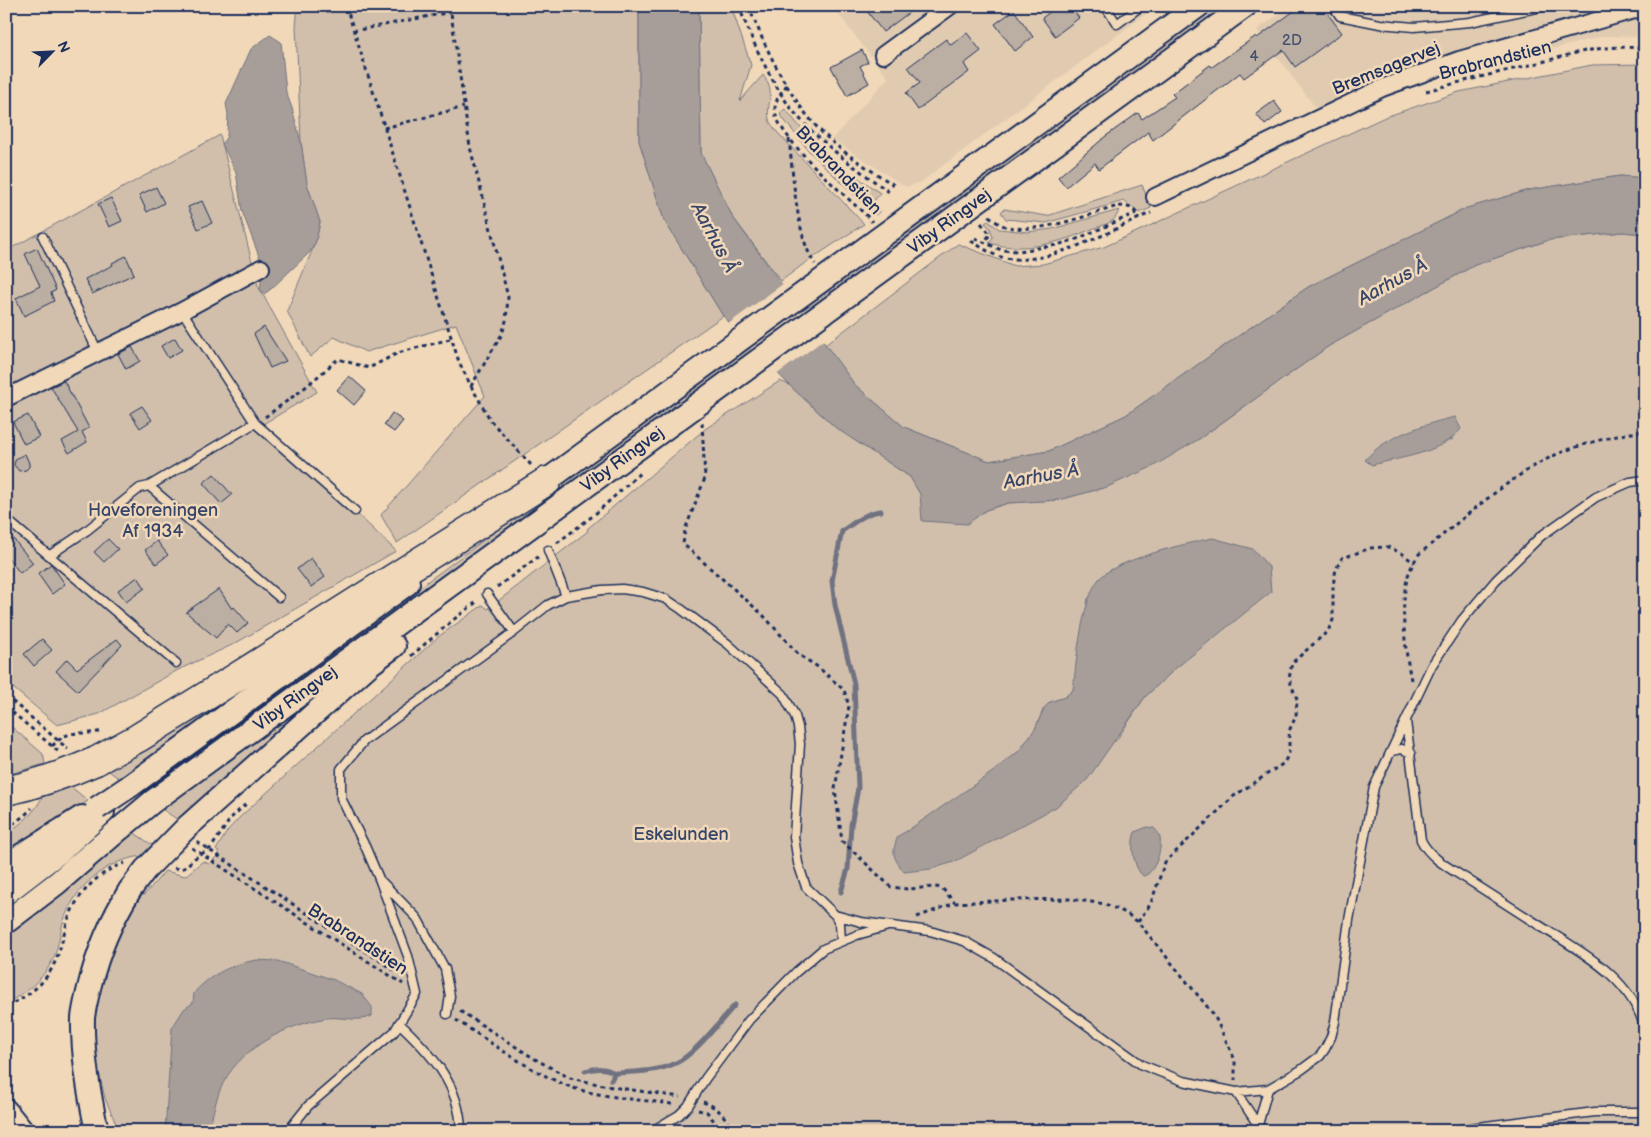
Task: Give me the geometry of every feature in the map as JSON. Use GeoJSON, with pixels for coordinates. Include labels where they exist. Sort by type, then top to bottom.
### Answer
{"type":"FeatureCollection","features":[{"type":"Feature","properties":{"kind":"highway"},"geometry":{"type":"LineString","coordinates":[[6,791],[39,784],[67,774],[84,756],[138,738],[547,481]]}},
{"type":"Feature","properties":{"kind":"main road","name":"Viby Ringvej"},"geometry":{"type":"LineString","coordinates":[[100,810],[130,786],[1198,6]]}},
{"type":"Feature","properties":{"kind":"main road","name":"Viby Ringvej"},"geometry":{"type":"LineString","coordinates":[[6,922],[57,884],[152,802],[814,320],[977,214],[1245,6]]}},
{"type":"Feature","properties":{"kind":"main road"},"geometry":{"type":"LineString","coordinates":[[101,1128],[90,1102],[83,1016],[95,962],[107,930],[130,890],[145,870],[188,836],[370,664],[563,521],[671,424]]}},
{"type":"Feature","properties":{"kind":"main road"},"geometry":{"type":"LineString","coordinates":[[6,865],[100,810]]}},
{"type":"Feature","properties":{"kind":"main road"},"geometry":{"type":"LineString","coordinates":[[6,893],[58,853],[100,810]]}},
{"type":"Feature","properties":{"kind":"main road"},"geometry":{"type":"LineString","coordinates":[[6,1111],[22,1131]]}},
{"type":"Feature","properties":{"kind":"street"},"geometry":{"type":"LineString","coordinates":[[883,55],[950,6]]}},
{"type":"Feature","properties":{"kind":"street","name":"Bremsagervej"},"geometry":{"type":"LineString","coordinates":[[1155,204],[1382,88],[1459,60],[1643,7]]}},
{"type":"Feature","properties":{"kind":"street"},"geometry":{"type":"LineString","coordinates":[[6,398],[182,311],[262,268]]}},
{"type":"Feature","properties":{"kind":"lane"},"geometry":{"type":"LineString","coordinates":[[1105,6],[1116,24],[1141,6]]}},
{"type":"Feature","properties":{"kind":"lane"},"geometry":{"type":"LineString","coordinates":[[1333,6],[1340,16],[1380,24],[1414,27],[1470,22],[1546,6]]}},
{"type":"Feature","properties":{"kind":"lane"},"geometry":{"type":"LineString","coordinates":[[43,237],[98,352]]}},
{"type":"Feature","properties":{"kind":"lane"},"geometry":{"type":"LineString","coordinates":[[182,311],[255,423],[355,510]]}},
{"type":"Feature","properties":{"kind":"lane"},"geometry":{"type":"LineString","coordinates":[[50,555],[86,531],[140,488],[149,486],[255,423]]}},
{"type":"Feature","properties":{"kind":"lane"},"geometry":{"type":"LineString","coordinates":[[835,915],[849,920],[930,931],[964,941],[994,958],[1142,1064],[1183,1081],[1236,1092],[1268,1089],[1289,1078],[1320,1056],[1331,1037],[1335,1022],[1349,920],[1374,786],[1432,665],[1462,620],[1496,580],[1541,536],[1596,497],[1630,482],[1645,480]]}},
{"type":"Feature","properties":{"kind":"lane"},"geometry":{"type":"LineString","coordinates":[[149,486],[279,597]]}},
{"type":"Feature","properties":{"kind":"lane"},"geometry":{"type":"LineString","coordinates":[[6,519],[176,663]]}},
{"type":"Feature","properties":{"kind":"lane"},"geometry":{"type":"LineString","coordinates":[[548,550],[566,596]]}},
{"type":"Feature","properties":{"kind":"lane"},"geometry":{"type":"LineString","coordinates":[[288,1131],[308,1106],[394,1032],[417,994],[408,956],[380,881],[341,798],[341,769],[364,740],[514,632],[548,605],[566,596],[622,589],[643,592],[666,600],[728,644],[784,694],[795,716],[800,744],[794,837],[798,863],[806,888],[835,915],[840,924],[841,941]]}},
{"type":"Feature","properties":{"kind":"lane"},"geometry":{"type":"LineString","coordinates":[[487,594],[514,632]]}},
{"type":"Feature","properties":{"kind":"lane"},"geometry":{"type":"LineString","coordinates":[[1406,721],[1421,840],[1427,850],[1466,878],[1596,961],[1618,981],[1633,1002],[1645,1029]]}},
{"type":"Feature","properties":{"kind":"lane"},"geometry":{"type":"LineString","coordinates":[[1391,751],[1402,749],[1411,753]]}},
{"type":"Feature","properties":{"kind":"lane"},"geometry":{"type":"LineString","coordinates":[[380,881],[417,918],[445,969],[450,996],[447,1014]]}},
{"type":"Feature","properties":{"kind":"lane"},"geometry":{"type":"LineString","coordinates":[[652,1131],[679,1115],[688,1106],[705,1078],[749,1020],[796,972],[823,950],[841,941],[890,926]]}},
{"type":"Feature","properties":{"kind":"lane"},"geometry":{"type":"LineString","coordinates":[[399,1023],[421,1044],[446,1077],[455,1098],[461,1120],[461,1131]]}},
{"type":"Feature","properties":{"kind":"lane"},"geometry":{"type":"LineString","coordinates":[[1259,1128],[1268,1089]]}},
{"type":"Feature","properties":{"kind":"lane"},"geometry":{"type":"LineString","coordinates":[[1236,1092],[1259,1128]]}},
{"type":"Feature","properties":{"kind":"lane"},"geometry":{"type":"LineString","coordinates":[[1446,1131],[1595,1112],[1645,1112]]}},
{"type":"Feature","properties":{"kind":"path"},"geometry":{"type":"LineString","coordinates":[[346,6],[450,340],[459,362],[491,421],[547,481]]}},
{"type":"Feature","properties":{"kind":"path"},"geometry":{"type":"LineString","coordinates":[[450,6],[470,147],[508,297],[506,320],[502,334],[471,386]]}},
{"type":"Feature","properties":{"kind":"path","name":"Brabrandstien"},"geometry":{"type":"LineString","coordinates":[[739,6],[758,52],[781,92],[799,118],[849,163],[892,194]]}},
{"type":"Feature","properties":{"kind":"path"},"geometry":{"type":"LineString","coordinates":[[749,6],[770,54],[805,112],[828,138],[853,158],[898,187]]}},
{"type":"Feature","properties":{"kind":"path"},"geometry":{"type":"LineString","coordinates":[[353,30],[451,12]]}},
{"type":"Feature","properties":{"kind":"path","name":"Brabrandstien"},"geometry":{"type":"LineString","coordinates":[[1423,92],[1476,77],[1599,48],[1625,46],[1645,49]]}},
{"type":"Feature","properties":{"kind":"path","name":"Brabrandstien"},"geometry":{"type":"LineString","coordinates":[[787,85],[781,92],[775,108],[779,124],[818,170],[867,216],[883,237]]}},
{"type":"Feature","properties":{"kind":"path"},"geometry":{"type":"LineString","coordinates":[[384,128],[464,107]]}},
{"type":"Feature","properties":{"kind":"path"},"geometry":{"type":"LineString","coordinates":[[789,138],[803,237],[808,254],[825,279]]}},
{"type":"Feature","properties":{"kind":"path"},"geometry":{"type":"LineString","coordinates":[[971,241],[997,256],[1014,259],[1030,258],[1074,248],[1139,218],[1155,204]]}},
{"type":"Feature","properties":{"kind":"path"},"geometry":{"type":"LineString","coordinates":[[977,214],[1001,225],[1018,228],[1048,225],[1118,206],[1133,208],[1139,218]]}},
{"type":"Feature","properties":{"kind":"path"},"geometry":{"type":"LineString","coordinates":[[975,238],[1001,250],[1019,251],[1057,245],[1136,213]]}},
{"type":"Feature","properties":{"kind":"path"},"geometry":{"type":"LineString","coordinates":[[977,214],[990,234],[984,243]]}},
{"type":"Feature","properties":{"kind":"path"},"geometry":{"type":"LineString","coordinates":[[255,423],[302,390],[338,359],[369,368],[398,353],[450,340]]}},
{"type":"Feature","properties":{"kind":"path"},"geometry":{"type":"LineString","coordinates":[[695,407],[704,426],[705,478],[685,530],[683,544],[762,614],[799,655],[818,667],[844,690],[849,706],[835,789],[842,841],[891,887],[908,889],[942,888],[955,903]]}},
{"type":"Feature","properties":{"kind":"path"},"geometry":{"type":"LineString","coordinates":[[1417,697],[1411,680],[1406,650],[1404,606],[1410,569],[1419,554],[1516,478],[1550,458],[1580,446],[1645,431]]}},
{"type":"Feature","properties":{"kind":"path"},"geometry":{"type":"LineString","coordinates":[[409,658],[453,620],[594,515],[644,470]]}},
{"type":"Feature","properties":{"kind":"path"},"geometry":{"type":"LineString","coordinates":[[1138,922],[1151,903],[1165,862],[1234,796],[1284,763],[1289,753],[1289,731],[1296,716],[1297,699],[1288,679],[1292,663],[1328,631],[1333,620],[1333,585],[1336,569],[1342,558],[1371,548],[1388,547],[1414,563]]}},
{"type":"Feature","properties":{"kind":"path"},"geometry":{"type":"LineString","coordinates":[[6,696],[84,756]]}},
{"type":"Feature","properties":{"kind":"path"},"geometry":{"type":"LineString","coordinates":[[6,707],[67,757]]}},
{"type":"Feature","properties":{"kind":"path"},"geometry":{"type":"LineString","coordinates":[[201,854],[212,848],[231,818],[251,798]]}},
{"type":"Feature","properties":{"kind":"path"},"geometry":{"type":"LineString","coordinates":[[188,836],[415,984]]}},
{"type":"Feature","properties":{"kind":"path","name":"Brabrandstien"},"geometry":{"type":"LineString","coordinates":[[188,836],[201,854],[417,994]]}},
{"type":"Feature","properties":{"kind":"path"},"geometry":{"type":"LineString","coordinates":[[890,926],[955,903],[1071,899],[1104,904],[1126,913],[1138,922],[1214,1015],[1235,1060],[1236,1092]]}},
{"type":"Feature","properties":{"kind":"path"},"geometry":{"type":"LineString","coordinates":[[449,1004],[535,1059],[570,1078],[612,1088],[693,1098],[708,1104],[722,1113],[732,1131]]}},
{"type":"Feature","properties":{"kind":"path"},"geometry":{"type":"LineString","coordinates":[[447,1014],[557,1082],[583,1091],[688,1106],[707,1112],[722,1131]]}},
{"type":"Feature","properties":{"kind":"shaded area"},"geometry":{"type":"Polygon","coordinates":[[[832,6],[1156,6],[921,182],[906,187],[832,139],[888,78],[832,6]]]}},
{"type":"Feature","properties":{"kind":"shaded area"},"geometry":{"type":"Polygon","coordinates":[[[1290,6],[1645,6],[1645,37],[1604,36],[1316,108],[1257,30],[1290,6]]]}},
{"type":"Feature","properties":{"kind":"green space"},"geometry":{"type":"Polygon","coordinates":[[[298,6],[639,6],[639,141],[664,220],[723,316],[397,543],[381,515],[485,396],[456,324],[366,352],[334,337],[310,357],[287,311],[316,241],[320,222],[307,184],[301,142],[296,27],[298,6]]]}},
{"type":"Feature","properties":{"kind":"green space"},"geometry":{"type":"Polygon","coordinates":[[[699,6],[731,6],[751,65],[740,101],[763,75],[770,93],[768,112],[771,125],[864,224],[781,281],[732,216],[701,153],[699,6]]]}},
{"type":"Feature","properties":{"kind":"green space"},"geometry":{"type":"Polygon","coordinates":[[[1216,6],[1226,6],[793,322],[790,318],[1216,6]]]}},
{"type":"Feature","properties":{"kind":"green space"},"geometry":{"type":"Polygon","coordinates":[[[1645,64],[1645,178],[1620,176],[1529,190],[1467,208],[1308,287],[1126,415],[1049,451],[989,461],[904,427],[855,385],[825,345],[958,244],[1015,266],[1043,264],[1104,247],[1385,117],[1459,92],[1592,65],[1645,64]]]}},
{"type":"Feature","properties":{"kind":"green space"},"geometry":{"type":"Polygon","coordinates":[[[785,109],[821,152],[880,193],[874,201],[879,212],[875,215],[809,151],[781,116],[780,113],[785,109]]]}},
{"type":"Feature","properties":{"kind":"green space","name":"Haveforeningen Af 1934"},"geometry":{"type":"Polygon","coordinates":[[[220,135],[258,286],[317,392],[263,424],[396,551],[234,644],[178,670],[99,714],[57,725],[6,682],[6,251],[220,135]]]}},
{"type":"Feature","properties":{"kind":"green space"},"geometry":{"type":"Polygon","coordinates":[[[1142,185],[1151,208],[1139,213],[1124,201],[1046,223],[1006,219],[1001,212],[1004,209],[1047,216],[1142,185]]]}},
{"type":"Feature","properties":{"kind":"green space"},"geometry":{"type":"Polygon","coordinates":[[[1119,210],[1114,219],[1106,224],[1054,242],[1029,247],[1002,246],[989,243],[993,237],[990,228],[985,223],[988,221],[999,229],[1028,232],[1052,229],[1119,210]]]}},
{"type":"Feature","properties":{"kind":"green space","name":"Eskelunden"},"geometry":{"type":"Polygon","coordinates":[[[1622,232],[1645,234],[1645,1131],[119,1131],[105,1098],[95,1057],[91,1028],[106,954],[137,898],[145,894],[165,871],[185,876],[203,861],[209,864],[220,853],[216,850],[228,830],[240,817],[438,637],[483,605],[488,609],[588,531],[587,529],[705,429],[780,381],[789,385],[836,428],[910,477],[920,494],[967,524],[986,510],[1008,503],[1059,500],[1107,487],[1199,439],[1329,346],[1475,265],[1549,240],[1622,232]],[[1453,439],[1388,457],[1424,452],[1453,439]],[[1088,598],[1073,690],[1065,697],[1050,702],[1044,708],[1035,729],[1013,756],[1116,741],[1145,697],[1176,668],[1088,598]]]}},
{"type":"Feature","properties":{"kind":"green space"},"geometry":{"type":"Polygon","coordinates":[[[762,338],[765,342],[144,795],[140,792],[563,482],[762,338]]]}},
{"type":"Feature","properties":{"kind":"green space"},"geometry":{"type":"Polygon","coordinates":[[[246,687],[120,779],[106,769],[246,687]]]}},
{"type":"Feature","properties":{"kind":"green space"},"geometry":{"type":"Polygon","coordinates":[[[287,718],[292,724],[178,820],[162,809],[287,718]]]}},
{"type":"Feature","properties":{"kind":"green space"},"geometry":{"type":"Polygon","coordinates":[[[6,722],[43,754],[45,764],[6,775],[6,722]]]}},
{"type":"Feature","properties":{"kind":"green space"},"geometry":{"type":"Polygon","coordinates":[[[69,785],[88,801],[6,852],[6,833],[28,816],[44,794],[69,785]]]}},
{"type":"Feature","properties":{"kind":"green space"},"geometry":{"type":"Polygon","coordinates":[[[133,832],[152,845],[143,856],[116,863],[104,869],[83,887],[68,910],[55,954],[47,970],[32,986],[6,1003],[6,935],[62,894],[133,832]]]}},
{"type":"Feature","properties":{"kind":"water","name":"Aarhus Å"},"geometry":{"type":"Polygon","coordinates":[[[639,6],[699,6],[701,153],[732,216],[855,385],[904,427],[989,461],[1049,451],[1126,415],[1308,287],[1467,208],[1529,190],[1620,176],[1645,178],[1645,234],[1622,232],[1549,240],[1475,265],[1329,346],[1199,439],[1154,466],[1107,487],[1059,500],[1008,503],[986,510],[967,524],[922,521],[920,494],[910,477],[836,428],[789,385],[723,316],[664,220],[639,141],[639,6]]]}},
{"type":"Feature","properties":{"kind":"water"},"geometry":{"type":"Polygon","coordinates":[[[270,35],[281,42],[286,92],[301,142],[307,184],[320,222],[316,241],[310,252],[264,294],[260,290],[263,267],[242,211],[236,172],[222,144],[227,136],[228,114],[226,104],[251,49],[270,35]]]}},
{"type":"Feature","properties":{"kind":"water"},"geometry":{"type":"Polygon","coordinates":[[[1455,417],[1461,429],[1442,444],[1432,449],[1372,465],[1365,460],[1383,444],[1406,432],[1455,417]]]}},
{"type":"Feature","properties":{"kind":"water"},"geometry":{"type":"Polygon","coordinates":[[[1213,538],[1253,549],[1269,567],[1271,592],[1176,668],[1145,697],[1087,780],[1056,807],[954,862],[931,869],[904,872],[894,855],[894,847],[898,836],[991,773],[1019,751],[1035,729],[1044,708],[1050,702],[1065,697],[1073,690],[1084,616],[1093,588],[1099,579],[1107,572],[1135,559],[1170,548],[1213,538]]]}},
{"type":"Feature","properties":{"kind":"water"},"geometry":{"type":"Polygon","coordinates":[[[1147,827],[1154,828],[1158,832],[1160,845],[1155,865],[1151,871],[1143,876],[1137,867],[1133,855],[1133,837],[1135,832],[1147,827]]]}},
{"type":"Feature","properties":{"kind":"water"},"geometry":{"type":"Polygon","coordinates":[[[257,960],[278,961],[334,980],[362,994],[372,1007],[372,1016],[361,1019],[327,1018],[311,1021],[295,1026],[264,1041],[238,1062],[228,1075],[218,1095],[209,1131],[165,1131],[172,1028],[184,1009],[193,1003],[194,993],[207,980],[231,967],[257,960]]]}},
{"type":"Feature","properties":{"kind":"pier"},"geometry":{"type":"Polygon","coordinates":[[[784,283],[825,339],[776,375],[728,324],[784,283]]]}},
{"type":"Feature","properties":{"kind":"building"},"geometry":{"type":"Polygon","coordinates":[[[863,6],[918,6],[883,32],[863,6]]]}},
{"type":"Feature","properties":{"kind":"building"},"geometry":{"type":"Polygon","coordinates":[[[1058,6],[1070,6],[1079,18],[1055,36],[1042,18],[1058,6]]]}},
{"type":"Feature","properties":{"kind":"building"},"geometry":{"type":"Polygon","coordinates":[[[1301,6],[1322,6],[1342,33],[1295,67],[1283,50],[1244,78],[1240,73],[1153,140],[1148,132],[1099,169],[1095,163],[1066,187],[1058,177],[1106,136],[1138,113],[1142,119],[1175,97],[1172,94],[1210,65],[1212,67],[1256,36],[1257,38],[1301,6]]]}},
{"type":"Feature","properties":{"kind":"building"},"geometry":{"type":"Polygon","coordinates":[[[1014,10],[1033,37],[1015,51],[995,24],[1014,10]]]}},
{"type":"Feature","properties":{"kind":"building"},"geometry":{"type":"Polygon","coordinates":[[[967,33],[981,51],[964,64],[969,72],[918,110],[906,93],[920,83],[908,67],[946,39],[951,45],[967,33]]]}},
{"type":"Feature","properties":{"kind":"building"},"geometry":{"type":"Polygon","coordinates":[[[862,50],[868,62],[860,66],[869,83],[847,96],[831,67],[862,50]]]}},
{"type":"Feature","properties":{"kind":"building"},"geometry":{"type":"Polygon","coordinates":[[[1274,101],[1282,112],[1265,125],[1256,114],[1274,101]]]}},
{"type":"Feature","properties":{"kind":"building"},"geometry":{"type":"Polygon","coordinates":[[[156,187],[164,203],[147,212],[139,195],[156,187]]]}},
{"type":"Feature","properties":{"kind":"building"},"geometry":{"type":"Polygon","coordinates":[[[111,198],[122,221],[109,227],[98,204],[111,198]]]}},
{"type":"Feature","properties":{"kind":"building"},"geometry":{"type":"Polygon","coordinates":[[[202,201],[212,223],[198,229],[188,207],[202,201]]]}},
{"type":"Feature","properties":{"kind":"building"},"geometry":{"type":"Polygon","coordinates":[[[37,248],[56,290],[51,293],[54,301],[24,316],[16,298],[40,286],[25,254],[37,248]]]}},
{"type":"Feature","properties":{"kind":"building"},"geometry":{"type":"Polygon","coordinates":[[[126,256],[134,274],[92,294],[85,279],[126,256]]]}},
{"type":"Feature","properties":{"kind":"building"},"geometry":{"type":"Polygon","coordinates":[[[264,327],[286,361],[270,368],[254,334],[264,327]]]}},
{"type":"Feature","properties":{"kind":"building"},"geometry":{"type":"Polygon","coordinates":[[[175,338],[182,350],[168,358],[161,346],[175,338]]]}},
{"type":"Feature","properties":{"kind":"building"},"geometry":{"type":"Polygon","coordinates":[[[132,347],[140,361],[126,369],[118,354],[132,347]]]}},
{"type":"Feature","properties":{"kind":"building"},"geometry":{"type":"Polygon","coordinates":[[[349,376],[366,391],[354,405],[337,390],[349,376]]]}},
{"type":"Feature","properties":{"kind":"building"},"geometry":{"type":"Polygon","coordinates":[[[64,381],[89,428],[82,432],[87,442],[69,453],[62,441],[78,432],[51,387],[64,381]]]}},
{"type":"Feature","properties":{"kind":"building"},"geometry":{"type":"Polygon","coordinates":[[[142,406],[152,420],[140,428],[130,413],[142,406]]]}},
{"type":"Feature","properties":{"kind":"building"},"geometry":{"type":"Polygon","coordinates":[[[392,413],[403,421],[394,432],[384,425],[392,413]]]}},
{"type":"Feature","properties":{"kind":"building"},"geometry":{"type":"Polygon","coordinates":[[[28,415],[39,437],[24,444],[13,422],[28,415]]]}},
{"type":"Feature","properties":{"kind":"building"},"geometry":{"type":"Polygon","coordinates":[[[25,454],[29,467],[26,470],[19,471],[14,465],[15,461],[25,454]]]}},
{"type":"Feature","properties":{"kind":"building"},"geometry":{"type":"Polygon","coordinates":[[[214,474],[232,495],[221,504],[203,483],[214,474]]]}},
{"type":"Feature","properties":{"kind":"building"},"geometry":{"type":"Polygon","coordinates":[[[6,530],[33,563],[20,573],[6,555],[6,530]]]}},
{"type":"Feature","properties":{"kind":"building"},"geometry":{"type":"Polygon","coordinates":[[[108,539],[118,549],[104,562],[94,552],[108,539]]]}},
{"type":"Feature","properties":{"kind":"building"},"geometry":{"type":"Polygon","coordinates":[[[157,541],[168,555],[156,564],[145,550],[157,541]]]}},
{"type":"Feature","properties":{"kind":"building"},"geometry":{"type":"Polygon","coordinates":[[[311,558],[325,577],[311,587],[297,569],[311,558]]]}},
{"type":"Feature","properties":{"kind":"building"},"geometry":{"type":"Polygon","coordinates":[[[51,564],[65,584],[52,594],[38,574],[51,564]]]}},
{"type":"Feature","properties":{"kind":"building"},"geometry":{"type":"Polygon","coordinates":[[[138,577],[145,588],[126,602],[118,590],[138,577]]]}},
{"type":"Feature","properties":{"kind":"building"},"geometry":{"type":"Polygon","coordinates":[[[219,589],[232,609],[234,607],[248,623],[237,633],[228,624],[216,638],[186,612],[219,589]]]}},
{"type":"Feature","properties":{"kind":"building"},"geometry":{"type":"Polygon","coordinates":[[[42,639],[52,650],[34,666],[24,654],[42,639]]]}},
{"type":"Feature","properties":{"kind":"building"},"geometry":{"type":"Polygon","coordinates":[[[117,639],[122,645],[78,691],[56,671],[67,659],[77,669],[117,639]]]}},
{"type":"Feature","properties":{"kind":"waterway"},"geometry":{"type":"LineString","coordinates":[[841,892],[848,869],[851,825],[858,788],[854,684],[835,605],[832,581],[842,531],[865,516],[881,511]]}},
{"type":"Feature","properties":{"kind":"waterway"},"geometry":{"type":"LineString","coordinates":[[611,1080],[615,1073],[654,1070],[669,1066],[683,1059],[699,1045],[735,1005]]}},
{"type":"Feature","properties":{"kind":"waterway"},"geometry":{"type":"LineString","coordinates":[[585,1071],[600,1069],[615,1073]]}}]}
